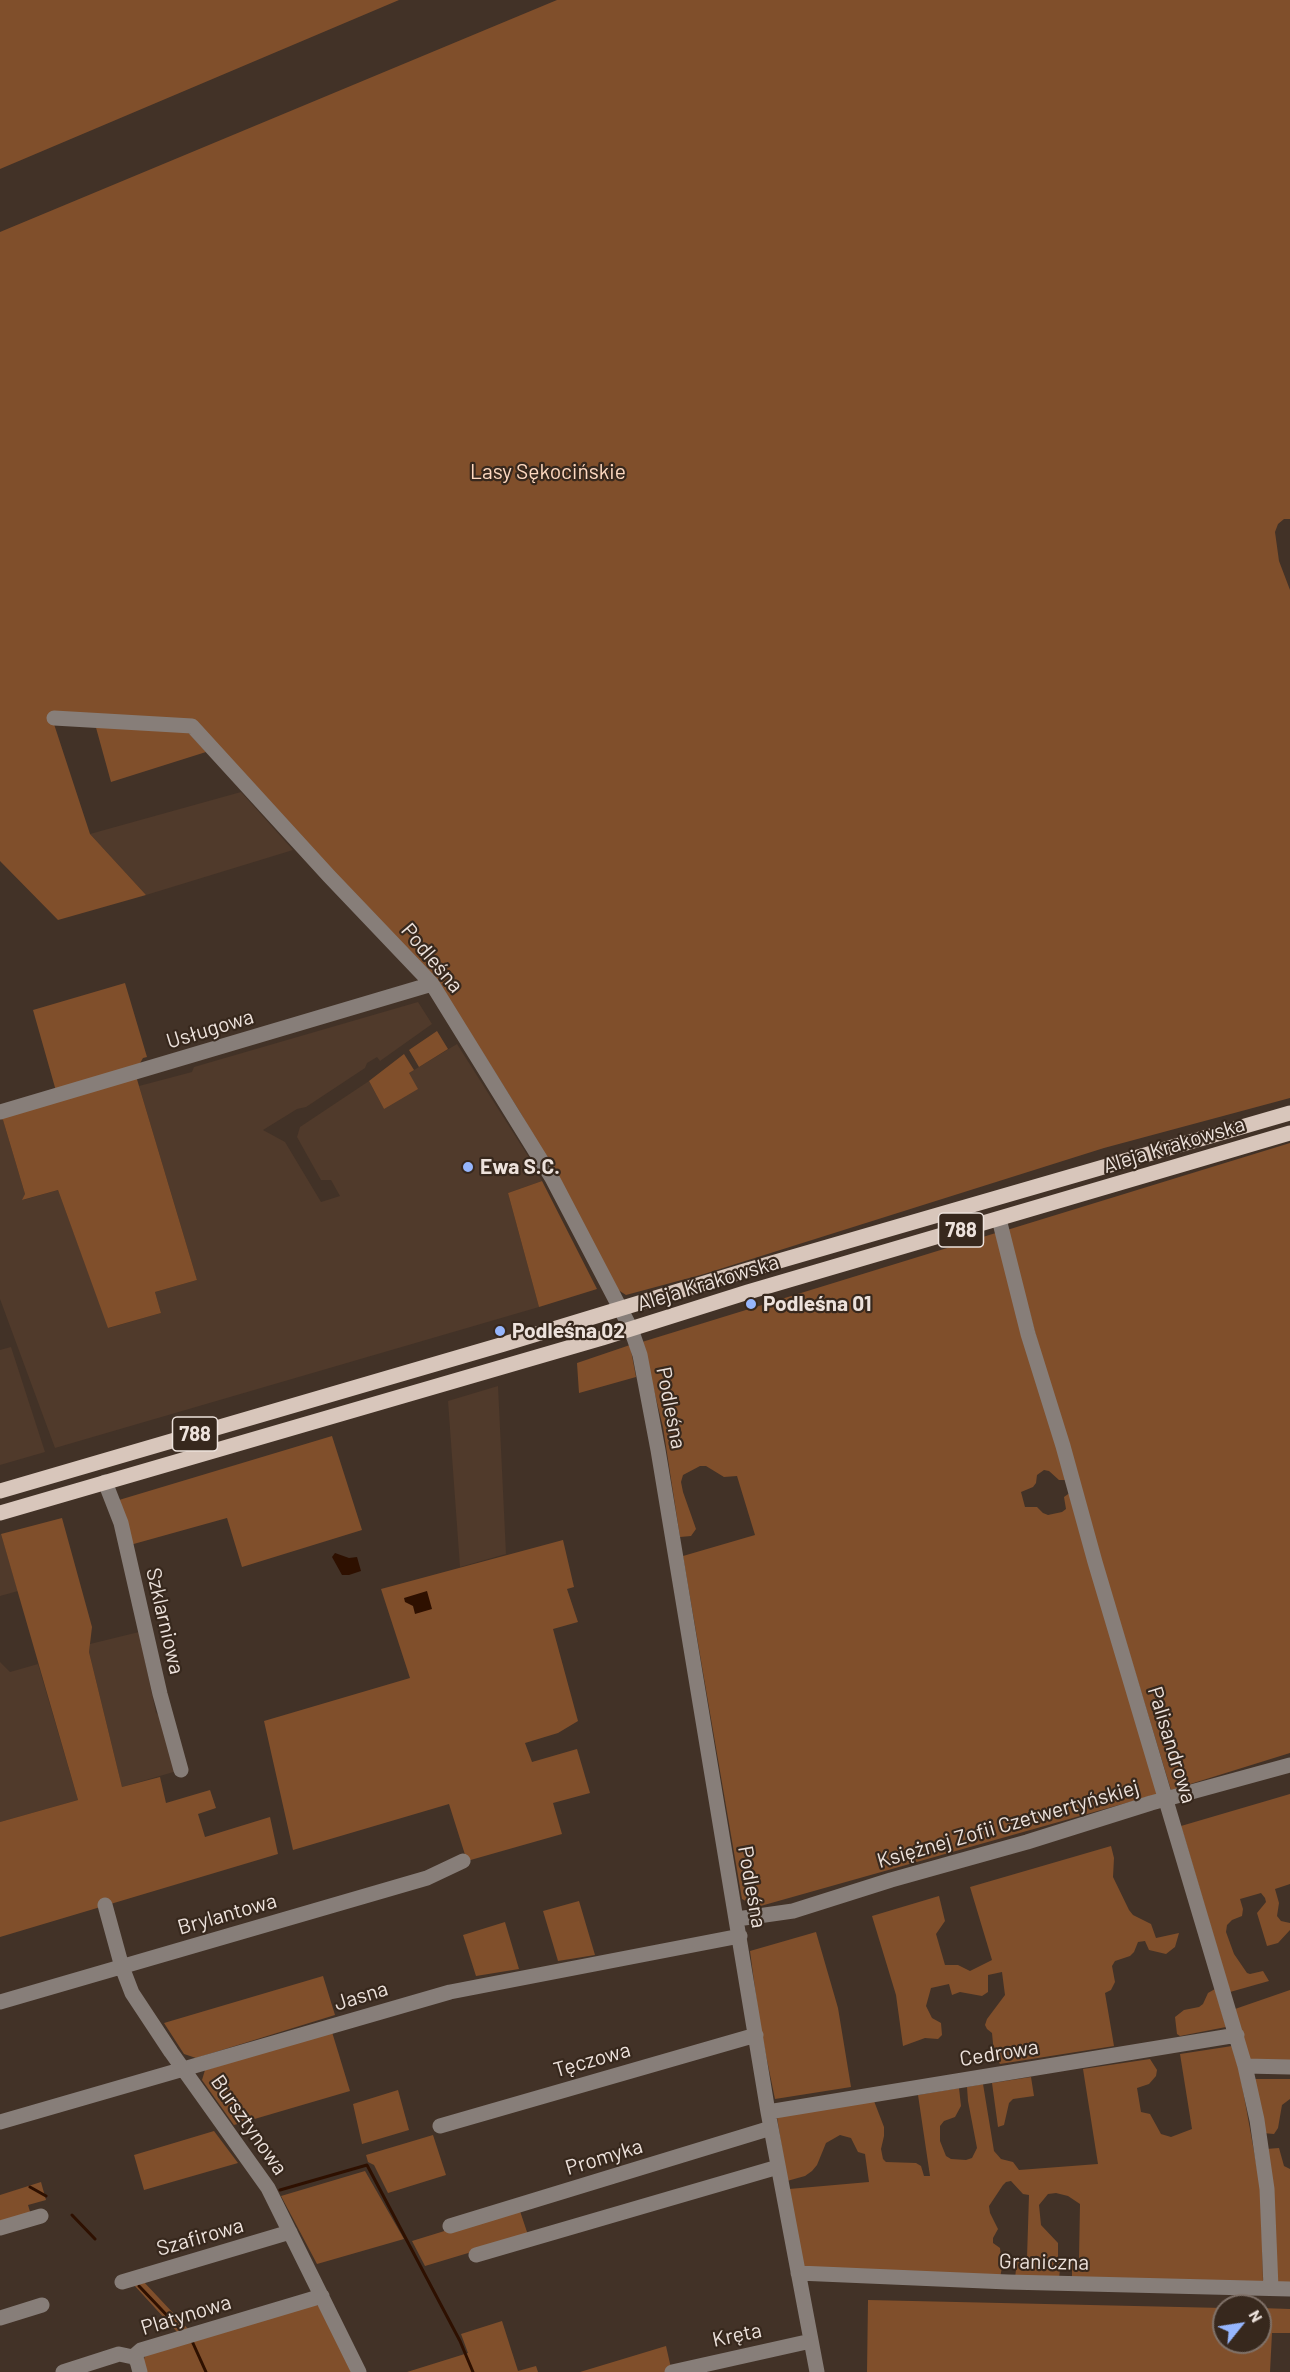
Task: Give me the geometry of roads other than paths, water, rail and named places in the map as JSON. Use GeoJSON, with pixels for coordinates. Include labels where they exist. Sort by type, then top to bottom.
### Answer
{"type":"FeatureCollection","features":[{"type":"Feature","properties":{"kind":"main road","name":"Aleja Krakowska"},"geometry":{"type":"LineString","coordinates":[[0,1491],[1290,1113]]}},
{"type":"Feature","properties":{"kind":"main road","name":"Aleja Krakowska"},"geometry":{"type":"LineString","coordinates":[[0,1513],[1290,1133]]}},
{"type":"Feature","properties":{"kind":"street","name":"Podleśna"},"geometry":{"type":"LineString","coordinates":[[54,718],[192,726],[329,876],[432,984],[552,1178],[631,1329],[640,1356],[658,1450],[778,2167],[818,2372]]}},
{"type":"Feature","properties":{"kind":"street","name":"Usługowa"},"geometry":{"type":"LineString","coordinates":[[0,1112],[432,984]]}},
{"type":"Feature","properties":{"kind":"street","name":"Palisandrowa"},"geometry":{"type":"LineString","coordinates":[[999,1219],[1028,1334],[1245,2066],[1257,2120],[1267,2189],[1271,2288]]}},
{"type":"Feature","properties":{"kind":"street","name":"Szklarniowa"},"geometry":{"type":"LineString","coordinates":[[105,1482],[121,1523],[160,1694],[181,1770]]}},
{"type":"Feature","properties":{"kind":"street","name":"Księżnej Zofii Czetwertyńskiej"},"geometry":{"type":"LineString","coordinates":[[737,1919],[792,1911],[1167,1799],[1290,1765]]}},
{"type":"Feature","properties":{"kind":"street","name":"Brylantowa"},"geometry":{"type":"LineString","coordinates":[[0,2002],[427,1878],[463,1861]]}},
{"type":"Feature","properties":{"kind":"street","name":"Bursztynowa"},"geometry":{"type":"LineString","coordinates":[[105,1905],[122,1967],[132,1993],[263,2180],[359,2372]]}},
{"type":"Feature","properties":{"kind":"street","name":"Jasna"},"geometry":{"type":"LineString","coordinates":[[0,2122],[450,1992],[740,1936]]}},
{"type":"Feature","properties":{"kind":"street","name":"Tęczowa"},"geometry":{"type":"LineString","coordinates":[[440,2126],[756,2035]]}},
{"type":"Feature","properties":{"kind":"street","name":"Cedrowa"},"geometry":{"type":"LineString","coordinates":[[770,2120],[1237,2035]]}},
{"type":"Feature","properties":{"kind":"street"},"geometry":{"type":"LineString","coordinates":[[1245,2066],[1290,2067]]}},
{"type":"Feature","properties":{"kind":"street","name":"Promyka"},"geometry":{"type":"LineString","coordinates":[[450,2226],[770,2120]]}},
{"type":"Feature","properties":{"kind":"street"},"geometry":{"type":"LineString","coordinates":[[476,2255],[778,2167]]}},
{"type":"Feature","properties":{"kind":"street"},"geometry":{"type":"LineString","coordinates":[[0,2228],[41,2216]]}},
{"type":"Feature","properties":{"kind":"street","name":"Szafirowa"},"geometry":{"type":"LineString","coordinates":[[122,2282],[290,2232]]}},
{"type":"Feature","properties":{"kind":"street","name":"Graniczna"},"geometry":{"type":"LineString","coordinates":[[798,2273],[1008,2282],[1290,2289]]}},
{"type":"Feature","properties":{"kind":"street","name":"Platynowa"},"geometry":{"type":"LineString","coordinates":[[63,2372],[119,2354],[133,2357],[141,2350],[322,2296]]}},
{"type":"Feature","properties":{"kind":"street"},"geometry":{"type":"LineString","coordinates":[[0,2318],[42,2305]]}},
{"type":"Feature","properties":{"kind":"street","name":"Kręta"},"geometry":{"type":"LineString","coordinates":[[672,2372],[811,2341]]}},
{"type":"Feature","properties":{"kind":"street"},"geometry":{"type":"LineString","coordinates":[[133,2357],[137,2361],[140,2372]]}},
{"type":"Feature","properties":{"kind":"waterway"},"geometry":{"type":"LineString","coordinates":[[280,2190],[367,2165],[460,2341],[473,2372]]}},
{"type":"Feature","properties":{"kind":"waterway"},"geometry":{"type":"LineString","coordinates":[[30,2187],[46,2196]]}},
{"type":"Feature","properties":{"kind":"waterway"},"geometry":{"type":"LineString","coordinates":[[72,2215],[95,2239]]}},
{"type":"Feature","properties":{"kind":"waterway"},"geometry":{"type":"LineString","coordinates":[[139,2286],[179,2328]]}},
{"type":"Feature","properties":{"kind":"waterway"},"geometry":{"type":"LineString","coordinates":[[192,2341],[206,2372]]}},
{"type":"Feature","properties":{"kind":"place","name":"Ewa S.C."},"geometry":{"type":"Point","coordinates":[468,1167]}},
{"type":"Feature","properties":{"kind":"place","name":"Podleśna 01"},"geometry":{"type":"Point","coordinates":[751,1304]}},
{"type":"Feature","properties":{"kind":"place","name":"Podleśna 02"},"geometry":{"type":"Point","coordinates":[500,1331]}},
{"type":"Feature","properties":{"kind":"park label","name":"Lasy Sękocińskie"},"geometry":{"type":"Point","coordinates":[548,472]}}]}
